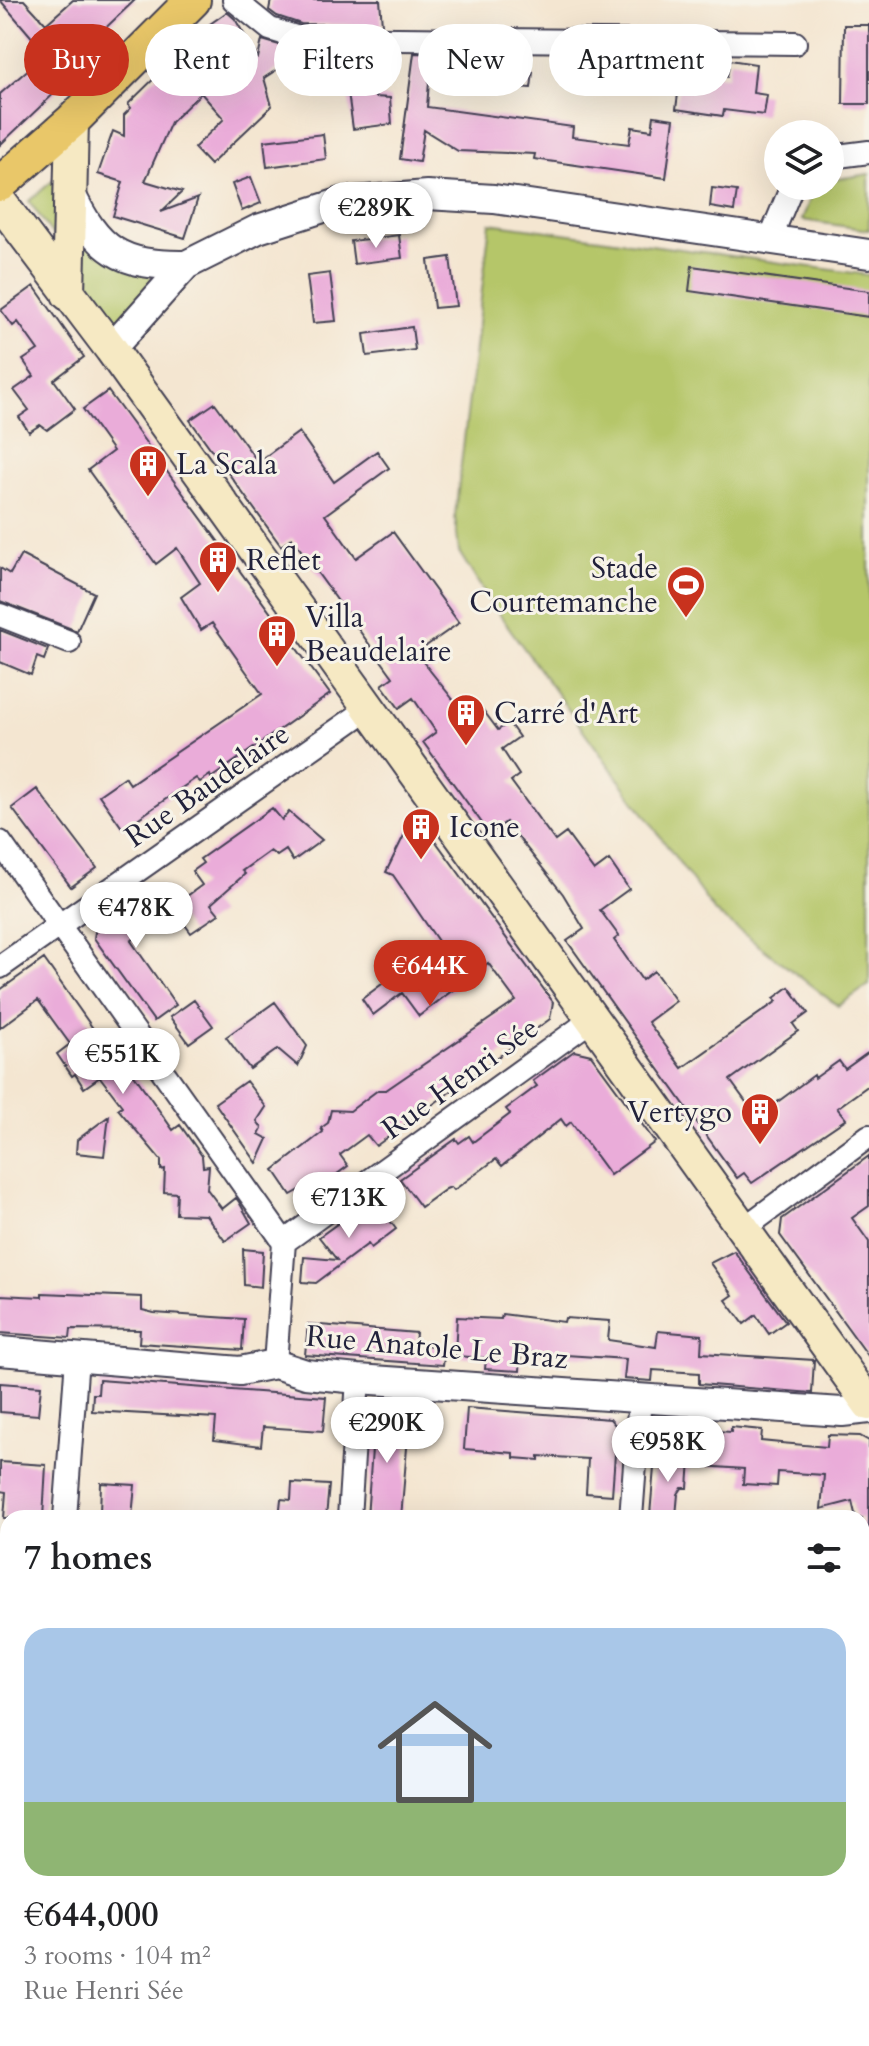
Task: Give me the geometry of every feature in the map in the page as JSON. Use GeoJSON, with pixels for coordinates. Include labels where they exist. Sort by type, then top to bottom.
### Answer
{"type":"FeatureCollection","features":[{"type":"Feature","properties":{"kind":"main road"},"geometry":{"type":"LineString","coordinates":[[0,184],[72,121],[193,0]]}},
{"type":"Feature","properties":{"kind":"main road"},"geometry":{"type":"LineString","coordinates":[[68,294],[72,121]]}},
{"type":"Feature","properties":{"kind":"main road"},"geometry":{"type":"LineString","coordinates":[[0,202],[111,349],[869,1407]]}},
{"type":"Feature","properties":{"kind":"street"},"geometry":{"type":"LineString","coordinates":[[234,0],[270,29],[299,38],[795,43]]}},
{"type":"Feature","properties":{"kind":"street"},"geometry":{"type":"LineString","coordinates":[[844,155],[869,152]]}},
{"type":"Feature","properties":{"kind":"street"},"geometry":{"type":"LineString","coordinates":[[70,191],[92,233],[116,254],[156,266],[186,265]]}},
{"type":"Feature","properties":{"kind":"street"},"geometry":{"type":"LineString","coordinates":[[111,349],[186,265],[258,229],[342,202],[427,195],[494,199],[869,254]]}},
{"type":"Feature","properties":{"kind":"street"},"geometry":{"type":"LineString","coordinates":[[770,239],[786,200]]}},
{"type":"Feature","properties":{"kind":"street"},"geometry":{"type":"LineString","coordinates":[[0,615],[69,642]]}},
{"type":"Feature","properties":{"kind":"street","name":"Rue Baudelaire"},"geometry":{"type":"LineString","coordinates":[[0,967],[369,708]]}},
{"type":"Feature","properties":{"kind":"street"},"geometry":{"type":"LineString","coordinates":[[0,842],[284,1242],[275,1364]]}},
{"type":"Feature","properties":{"kind":"street","name":"Rue Henri Sée"},"geometry":{"type":"LineString","coordinates":[[284,1242],[580,1028],[589,1014]]}},
{"type":"Feature","properties":{"kind":"street"},"geometry":{"type":"LineString","coordinates":[[743,1229],[869,1136]]}},
{"type":"Feature","properties":{"kind":"street","name":"Rue Anatole Le Braz"},"geometry":{"type":"LineString","coordinates":[[0,1351],[240,1371],[275,1364],[306,1374],[358,1379],[842,1412],[869,1407]]}},
{"type":"Feature","properties":{"kind":"street"},"geometry":{"type":"LineString","coordinates":[[66,1510],[77,1358]]}},
{"type":"Feature","properties":{"kind":"street"},"geometry":{"type":"LineString","coordinates":[[350,1510],[358,1379]]}},
{"type":"Feature","properties":{"kind":"street"},"geometry":{"type":"LineString","coordinates":[[632,1510],[640,1397]]}},
{"type":"Feature","properties":{"kind":"green space"},"geometry":{"type":"Polygon","coordinates":[[[869,174],[869,230],[802,220],[810,200],[844,200],[844,178],[869,174]]]}},
{"type":"Feature","properties":{"kind":"green space"},"geometry":{"type":"Polygon","coordinates":[[[56,178],[57,241],[29,201],[56,178]]]}},
{"type":"Feature","properties":{"kind":"green space","name":"Stade Courtemanche"},"geometry":{"type":"Polygon","coordinates":[[[490,223],[869,275],[869,985],[838,1006],[715,912],[489,600],[459,552],[455,515],[490,223]]]}},
{"type":"Feature","properties":{"kind":"green space"},"geometry":{"type":"Polygon","coordinates":[[[80,234],[150,275],[153,285],[118,327],[91,292],[80,234]]]}},
{"type":"Feature","properties":{"kind":"building"},"geometry":{"type":"Polygon","coordinates":[[[0,0],[24,0],[46,24],[24,24],[24,28],[0,0]]]}},
{"type":"Feature","properties":{"kind":"building"},"geometry":{"type":"Polygon","coordinates":[[[73,0],[135,0],[110,24],[46,24],[73,0]]]}},
{"type":"Feature","properties":{"kind":"building"},"geometry":{"type":"Polygon","coordinates":[[[271,0],[380,0],[382,24],[301,24],[269,10],[271,0]]]}},
{"type":"Feature","properties":{"kind":"building"},"geometry":{"type":"Polygon","coordinates":[[[227,12],[238,24],[210,24],[227,12]]]}},
{"type":"Feature","properties":{"kind":"building"},"geometry":{"type":"Polygon","coordinates":[[[844,25],[869,25],[869,104],[843,104],[844,25]]]}},
{"type":"Feature","properties":{"kind":"building"},"geometry":{"type":"Polygon","coordinates":[[[262,40],[274,43],[274,72],[264,78],[272,106],[210,165],[194,148],[224,119],[204,96],[258,96],[258,58],[262,40]]]}},
{"type":"Feature","properties":{"kind":"building"},"geometry":{"type":"Polygon","coordinates":[[[414,53],[418,53],[418,96],[428,96],[427,107],[573,127],[572,137],[629,144],[632,127],[652,130],[654,116],[674,119],[666,178],[534,159],[535,154],[458,151],[424,130],[419,162],[400,159],[414,53]]]}},
{"type":"Feature","properties":{"kind":"building"},"geometry":{"type":"Polygon","coordinates":[[[732,60],[756,64],[753,93],[767,95],[764,115],[724,110],[723,116],[676,109],[678,96],[732,96],[732,60]]]}},
{"type":"Feature","properties":{"kind":"building"},"geometry":{"type":"Polygon","coordinates":[[[24,73],[24,96],[51,96],[0,145],[0,94],[24,73]]]}},
{"type":"Feature","properties":{"kind":"building"},"geometry":{"type":"Polygon","coordinates":[[[145,87],[145,96],[198,96],[171,122],[145,181],[182,192],[161,212],[198,198],[185,238],[113,216],[123,182],[98,174],[113,131],[124,136],[124,115],[131,108],[128,104],[145,87]]]}},
{"type":"Feature","properties":{"kind":"building"},"geometry":{"type":"Polygon","coordinates":[[[349,96],[390,98],[392,124],[353,129],[349,96]]]}},
{"type":"Feature","properties":{"kind":"building"},"geometry":{"type":"Polygon","coordinates":[[[323,134],[326,159],[267,167],[264,141],[323,134]]]}},
{"type":"Feature","properties":{"kind":"building"},"geometry":{"type":"Polygon","coordinates":[[[251,177],[261,203],[242,211],[232,184],[251,177]]]}},
{"type":"Feature","properties":{"kind":"building"},"geometry":{"type":"Polygon","coordinates":[[[712,188],[737,191],[734,211],[710,207],[712,188]]]}},
{"type":"Feature","properties":{"kind":"building"},"geometry":{"type":"Polygon","coordinates":[[[399,235],[402,258],[354,264],[351,241],[399,235]]]}},
{"type":"Feature","properties":{"kind":"building"},"geometry":{"type":"Polygon","coordinates":[[[450,257],[456,306],[434,308],[428,260],[450,257]]]}},
{"type":"Feature","properties":{"kind":"building"},"geometry":{"type":"Polygon","coordinates":[[[692,266],[869,291],[869,317],[689,291],[692,266]]]}},
{"type":"Feature","properties":{"kind":"building"},"geometry":{"type":"Polygon","coordinates":[[[330,273],[336,321],[313,323],[307,276],[330,273]]]}},
{"type":"Feature","properties":{"kind":"building"},"geometry":{"type":"Polygon","coordinates":[[[34,286],[84,357],[54,380],[75,409],[47,430],[40,425],[29,432],[19,417],[29,410],[14,390],[34,376],[23,360],[38,350],[18,322],[13,326],[1,310],[34,286]]]}},
{"type":"Feature","properties":{"kind":"building"},"geometry":{"type":"Polygon","coordinates":[[[412,327],[415,350],[367,356],[364,334],[412,327]]]}},
{"type":"Feature","properties":{"kind":"building"},"geometry":{"type":"Polygon","coordinates":[[[108,391],[330,694],[211,778],[210,775],[200,782],[196,778],[123,829],[99,795],[125,777],[130,784],[262,694],[212,623],[201,630],[181,597],[200,583],[177,548],[156,564],[88,470],[113,451],[83,409],[108,391]]]}},
{"type":"Feature","properties":{"kind":"building"},"geometry":{"type":"Polygon","coordinates":[[[215,403],[258,462],[299,432],[334,482],[377,451],[389,468],[325,515],[356,558],[393,532],[459,623],[419,651],[423,656],[420,658],[463,712],[477,702],[498,730],[509,723],[519,737],[502,749],[519,775],[511,781],[555,841],[566,833],[594,871],[609,860],[629,889],[600,910],[619,936],[614,940],[642,980],[654,971],[676,1001],[648,1022],[682,1068],[777,1001],[774,998],[789,987],[808,1013],[793,1024],[798,1031],[730,1080],[757,1117],[814,1075],[815,1078],[839,1061],[845,1069],[869,1052],[869,1085],[837,1108],[846,1119],[752,1183],[744,1173],[737,1178],[567,941],[584,929],[563,894],[506,822],[490,834],[423,742],[436,732],[413,698],[399,708],[382,685],[393,677],[292,538],[281,546],[190,420],[215,403]]]}},
{"type":"Feature","properties":{"kind":"building"},"geometry":{"type":"Polygon","coordinates":[[[21,555],[94,593],[77,631],[0,601],[0,568],[10,574],[21,555]]]}},
{"type":"Feature","properties":{"kind":"building"},"geometry":{"type":"Polygon","coordinates":[[[0,630],[48,649],[44,660],[37,657],[31,675],[0,662],[0,630]]]}},
{"type":"Feature","properties":{"kind":"building"},"geometry":{"type":"Polygon","coordinates":[[[37,789],[97,868],[71,887],[12,808],[37,789]]]}},
{"type":"Feature","properties":{"kind":"building"},"geometry":{"type":"Polygon","coordinates":[[[272,808],[282,820],[289,812],[322,840],[293,861],[286,850],[277,856],[270,851],[242,871],[245,874],[211,904],[219,914],[191,933],[172,907],[202,885],[192,871],[203,863],[200,859],[272,808]]]}},
{"type":"Feature","properties":{"kind":"building"},"geometry":{"type":"Polygon","coordinates":[[[415,813],[553,1002],[550,1019],[376,1146],[367,1135],[340,1155],[348,1166],[318,1188],[314,1182],[291,1195],[274,1170],[323,1132],[321,1128],[328,1123],[331,1110],[350,1111],[378,1090],[386,1090],[516,1001],[488,963],[419,1016],[402,993],[373,1015],[362,999],[390,978],[380,965],[396,955],[413,981],[441,960],[435,952],[442,947],[393,875],[386,872],[415,813]]]}},
{"type":"Feature","properties":{"kind":"building"},"geometry":{"type":"Polygon","coordinates":[[[158,889],[174,910],[131,941],[176,1005],[154,1021],[94,938],[97,921],[112,910],[117,916],[158,889]]]}},
{"type":"Feature","properties":{"kind":"building"},"geometry":{"type":"Polygon","coordinates":[[[44,959],[118,1064],[123,1059],[173,1130],[180,1125],[202,1156],[203,1167],[209,1166],[207,1189],[222,1209],[236,1198],[251,1223],[225,1241],[206,1215],[176,1214],[177,1193],[164,1192],[165,1169],[161,1170],[161,1160],[118,1109],[122,1106],[100,1077],[84,1088],[75,1074],[72,1076],[57,1054],[70,1044],[38,1000],[0,1028],[0,990],[44,959]]]}},
{"type":"Feature","properties":{"kind":"building"},"geometry":{"type":"Polygon","coordinates":[[[194,1000],[213,1026],[189,1043],[170,1017],[194,1000]]]}},
{"type":"Feature","properties":{"kind":"building"},"geometry":{"type":"Polygon","coordinates":[[[275,1002],[307,1046],[298,1066],[278,1049],[250,1069],[226,1037],[275,1002]]]}},
{"type":"Feature","properties":{"kind":"building"},"geometry":{"type":"Polygon","coordinates":[[[574,1051],[591,1055],[655,1142],[610,1175],[571,1122],[566,1126],[561,1119],[502,1166],[496,1159],[454,1190],[451,1187],[446,1189],[421,1207],[400,1179],[456,1139],[459,1143],[469,1136],[473,1142],[510,1114],[506,1109],[537,1086],[533,1081],[574,1051]]]}},
{"type":"Feature","properties":{"kind":"building"},"geometry":{"type":"Polygon","coordinates":[[[246,1081],[266,1107],[257,1121],[262,1128],[259,1134],[268,1139],[257,1163],[215,1103],[246,1081]]]}},
{"type":"Feature","properties":{"kind":"building"},"geometry":{"type":"Polygon","coordinates":[[[109,1116],[104,1156],[76,1153],[77,1140],[109,1116]]]}},
{"type":"Feature","properties":{"kind":"building"},"geometry":{"type":"Polygon","coordinates":[[[869,1156],[869,1206],[852,1218],[869,1242],[869,1357],[780,1235],[782,1219],[869,1156]]]}},
{"type":"Feature","properties":{"kind":"building"},"geometry":{"type":"Polygon","coordinates":[[[373,1198],[396,1229],[371,1248],[368,1244],[316,1283],[302,1282],[304,1257],[337,1260],[319,1237],[373,1198]]]}},
{"type":"Feature","properties":{"kind":"building"},"geometry":{"type":"Polygon","coordinates":[[[243,1249],[263,1251],[261,1287],[244,1285],[243,1249]]]}},
{"type":"Feature","properties":{"kind":"building"},"geometry":{"type":"Polygon","coordinates":[[[734,1251],[786,1322],[769,1334],[756,1315],[744,1324],[726,1300],[733,1295],[710,1263],[734,1251]]]}},
{"type":"Feature","properties":{"kind":"building"},"geometry":{"type":"Polygon","coordinates":[[[42,1293],[142,1297],[142,1310],[154,1313],[244,1319],[242,1350],[139,1343],[140,1330],[71,1329],[70,1338],[0,1333],[0,1295],[42,1297],[42,1293]]]}},
{"type":"Feature","properties":{"kind":"building"},"geometry":{"type":"Polygon","coordinates":[[[502,1314],[564,1322],[565,1318],[610,1321],[608,1340],[656,1347],[658,1331],[702,1335],[701,1353],[814,1360],[812,1393],[699,1384],[699,1373],[653,1370],[652,1381],[624,1379],[626,1359],[521,1352],[520,1371],[485,1369],[486,1358],[455,1356],[457,1317],[501,1319],[502,1314]]]}},
{"type":"Feature","properties":{"kind":"building"},"geometry":{"type":"Polygon","coordinates":[[[308,1324],[416,1333],[415,1344],[445,1347],[443,1365],[305,1355],[308,1324]]]}},
{"type":"Feature","properties":{"kind":"building"},"geometry":{"type":"Polygon","coordinates":[[[99,1380],[326,1397],[323,1431],[263,1427],[261,1446],[214,1440],[216,1418],[92,1411],[93,1394],[98,1394],[99,1380]]]}},
{"type":"Feature","properties":{"kind":"building"},"geometry":{"type":"Polygon","coordinates":[[[0,1383],[41,1386],[38,1415],[0,1412],[0,1383]]]}},
{"type":"Feature","properties":{"kind":"building"},"geometry":{"type":"Polygon","coordinates":[[[382,1402],[396,1402],[394,1425],[408,1436],[402,1510],[368,1510],[375,1408],[382,1402]]]}},
{"type":"Feature","properties":{"kind":"building"},"geometry":{"type":"Polygon","coordinates":[[[467,1408],[610,1419],[617,1427],[612,1495],[586,1493],[588,1459],[514,1458],[514,1453],[464,1449],[467,1408]]]}},
{"type":"Feature","properties":{"kind":"building"},"geometry":{"type":"Polygon","coordinates":[[[731,1427],[762,1430],[761,1441],[827,1447],[828,1435],[860,1436],[869,1441],[869,1510],[854,1510],[852,1501],[821,1509],[824,1475],[778,1472],[777,1486],[743,1484],[744,1469],[702,1466],[704,1444],[716,1445],[717,1431],[731,1432],[731,1427]]]}},
{"type":"Feature","properties":{"kind":"building"},"geometry":{"type":"Polygon","coordinates":[[[655,1456],[690,1459],[688,1488],[682,1488],[678,1494],[677,1510],[650,1510],[655,1456]]]}},
{"type":"Feature","properties":{"kind":"building"},"geometry":{"type":"Polygon","coordinates":[[[0,1462],[46,1465],[43,1510],[5,1510],[6,1492],[0,1491],[0,1462]]]}},
{"type":"Feature","properties":{"kind":"building"},"geometry":{"type":"Polygon","coordinates":[[[101,1483],[135,1485],[133,1510],[100,1510],[101,1483]]]}},
{"type":"Feature","properties":{"kind":"building"},"geometry":{"type":"Polygon","coordinates":[[[292,1483],[329,1485],[327,1510],[280,1510],[281,1499],[291,1500],[292,1483]]]}},
{"type":"Feature","properties":{"kind":"place","name":"La Scala"},"geometry":{"type":"Point","coordinates":[148,498]}},
{"type":"Feature","properties":{"kind":"place","name":"Reflet"},"geometry":{"type":"Point","coordinates":[218,594]}},
{"type":"Feature","properties":{"kind":"place","name":"Stade Courtemanche"},"geometry":{"type":"Point","coordinates":[686,619]}},
{"type":"Feature","properties":{"kind":"place","name":"Villa Beaudelaire"},"geometry":{"type":"Point","coordinates":[277,668]}},
{"type":"Feature","properties":{"kind":"place","name":"Carré d'Art"},"geometry":{"type":"Point","coordinates":[466,747]}},
{"type":"Feature","properties":{"kind":"place","name":"Icone"},"geometry":{"type":"Point","coordinates":[421,861]}},
{"type":"Feature","properties":{"kind":"place","name":"Vertygo"},"geometry":{"type":"Point","coordinates":[760,1146]}}]}
